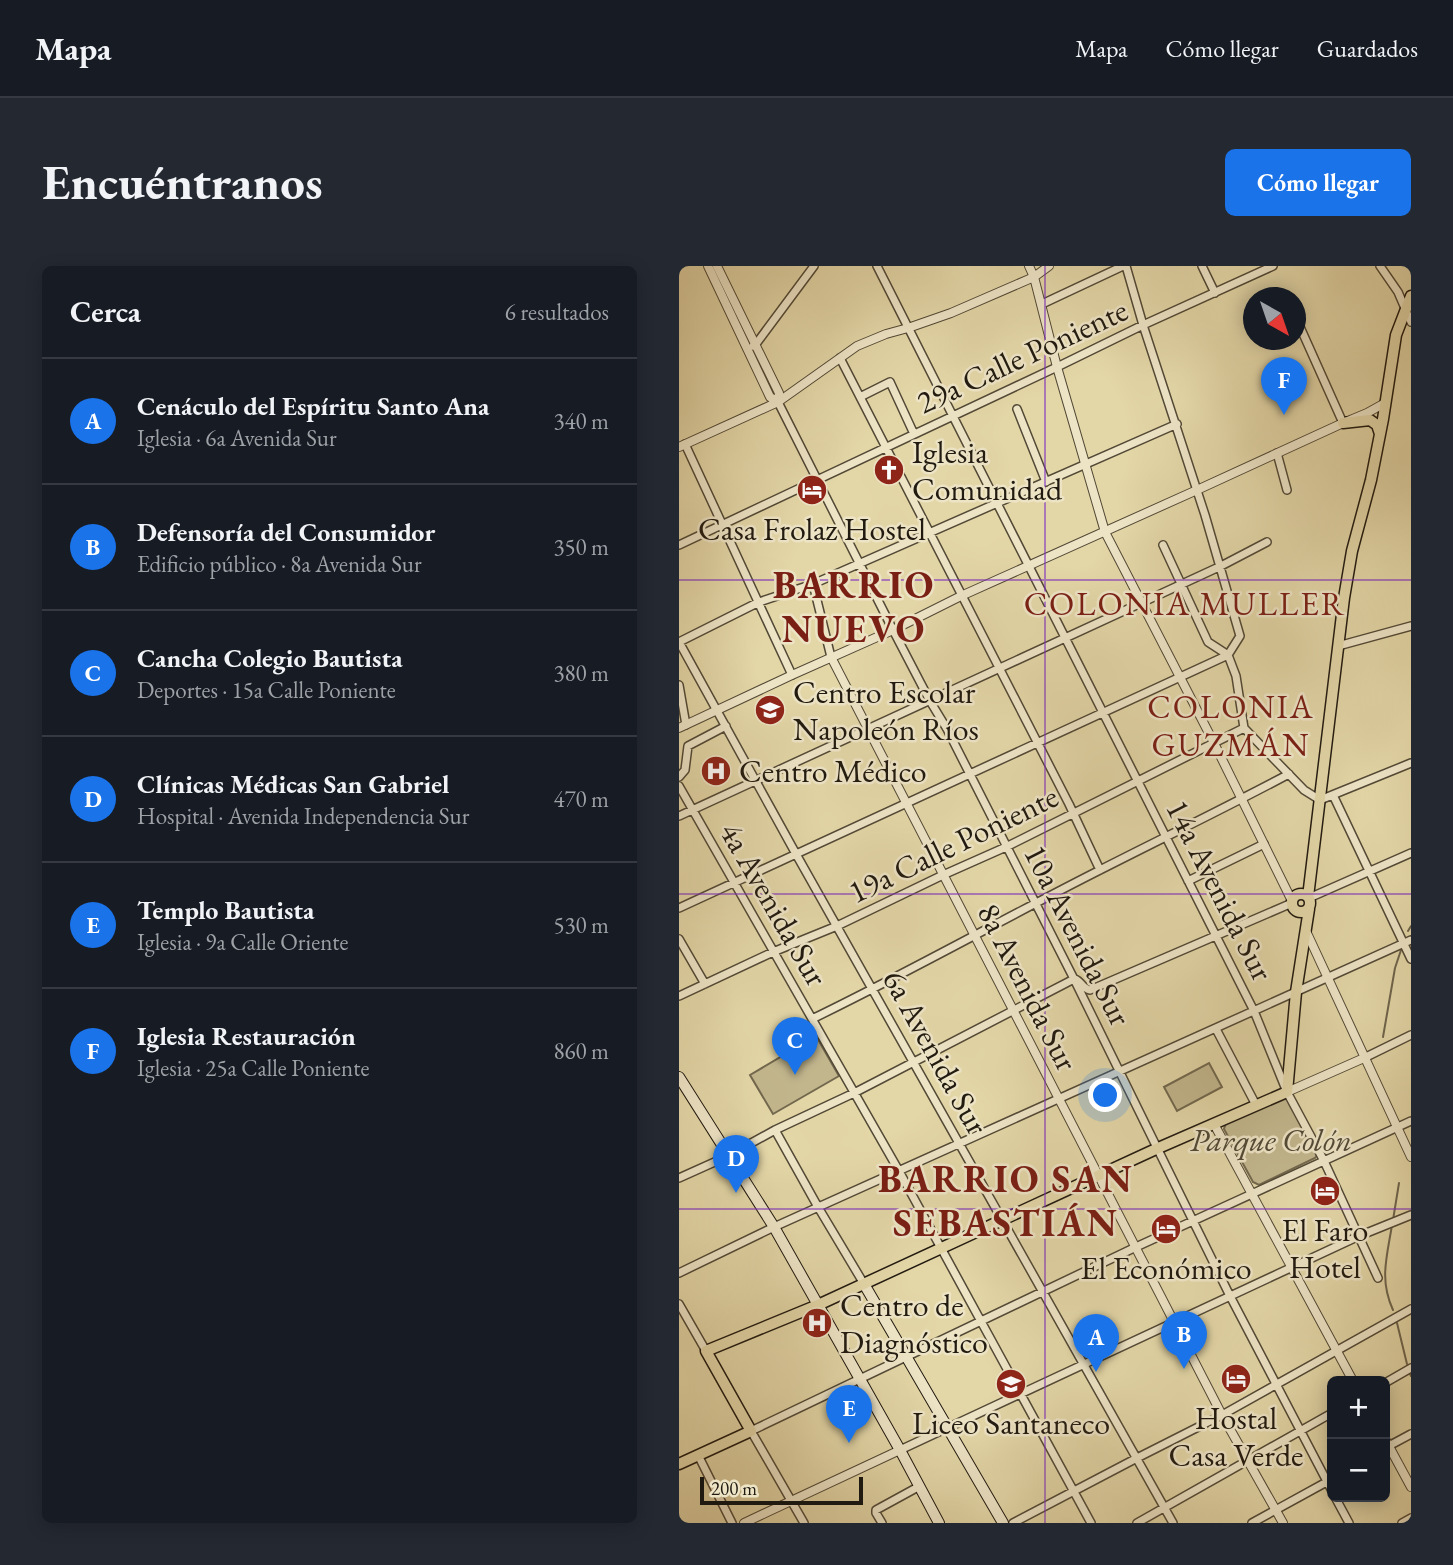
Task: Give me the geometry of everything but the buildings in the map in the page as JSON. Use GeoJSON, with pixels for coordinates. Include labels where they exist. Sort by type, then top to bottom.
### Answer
{"type":"FeatureCollection","features":[{"type":"Feature","properties":{"kind":"main road"},"geometry":{"type":"LineString","coordinates":[[679,1464],[751,1431],[706,1351],[818,1305],[1156,1149],[1287,1092],[1304,928],[1299,900],[1309,883],[1344,598],[1352,551],[1380,435],[1394,344],[1411,296]]}},
{"type":"Feature","properties":{"kind":"main road"},"geometry":{"type":"LineString","coordinates":[[1343,423],[1370,420],[1377,425],[1380,435]]}},
{"type":"Feature","properties":{"kind":"main road"},"geometry":{"type":"LineString","coordinates":[[680,1082],[774,1227],[939,1523]]}},
{"type":"Feature","properties":{"kind":"main road"},"geometry":{"type":"LineString","coordinates":[[864,1284],[1003,1523]]}},
{"type":"Feature","properties":{"kind":"street"},"geometry":{"type":"LineString","coordinates":[[708,266],[756,344],[779,393],[778,402]]}},
{"type":"Feature","properties":{"kind":"street"},"geometry":{"type":"LineString","coordinates":[[717,266],[748,349],[770,397],[778,402]]}},
{"type":"Feature","properties":{"kind":"street"},"geometry":{"type":"LineString","coordinates":[[748,349],[756,344],[814,266]]}},
{"type":"Feature","properties":{"kind":"street","name":"14a Avenida Sur"},"geometry":{"type":"LineString","coordinates":[[877,266],[1254,1011],[1287,1092],[1324,1161],[1378,1278]]}},
{"type":"Feature","properties":{"kind":"street"},"geometry":{"type":"LineString","coordinates":[[1029,266],[1105,532],[1264,844],[1299,900]]}},
{"type":"Feature","properties":{"kind":"street"},"geometry":{"type":"LineString","coordinates":[[792,674],[682,446],[778,402],[825,367],[865,342],[951,313],[1034,277],[1049,266]]}},
{"type":"Feature","properties":{"kind":"street"},"geometry":{"type":"LineString","coordinates":[[679,908],[1228,654],[1240,636],[1177,424],[1124,266],[1042,304]]}},
{"type":"Feature","properties":{"kind":"street"},"geometry":{"type":"LineString","coordinates":[[1202,266],[1216,293]]}},
{"type":"Feature","properties":{"kind":"street","name":"29a Calle Poniente"},"geometry":{"type":"LineString","coordinates":[[679,545],[1273,266]]}},
{"type":"Feature","properties":{"kind":"street"},"geometry":{"type":"LineString","coordinates":[[1380,266],[1398,292],[1411,322]]}},
{"type":"Feature","properties":{"kind":"street"},"geometry":{"type":"LineString","coordinates":[[1306,340],[1343,423]]}},
{"type":"Feature","properties":{"kind":"street"},"geometry":{"type":"LineString","coordinates":[[840,358],[1100,870]]}},
{"type":"Feature","properties":{"kind":"street"},"geometry":{"type":"LineString","coordinates":[[860,397],[890,382],[914,434]]}},
{"type":"Feature","properties":{"kind":"street","name":"10a Avenida Sur"},"geometry":{"type":"LineString","coordinates":[[778,402],[1074,979],[1230,1296],[1300,1431],[1327,1476]]}},
{"type":"Feature","properties":{"kind":"street"},"geometry":{"type":"LineString","coordinates":[[679,685],[683,726],[1385,403]]}},
{"type":"Feature","properties":{"kind":"street"},"geometry":{"type":"LineString","coordinates":[[1017,409],[1046,482]]}},
{"type":"Feature","properties":{"kind":"street"},"geometry":{"type":"LineString","coordinates":[[679,643],[759,602],[813,584],[1177,424]]}},
{"type":"Feature","properties":{"kind":"street"},"geometry":{"type":"LineString","coordinates":[[1277,453],[1287,490]]}},
{"type":"Feature","properties":{"kind":"street"},"geometry":{"type":"LineString","coordinates":[[679,816],[1221,566],[1267,542]]}},
{"type":"Feature","properties":{"kind":"street"},"geometry":{"type":"LineString","coordinates":[[1163,545],[1208,642],[1228,654],[1236,676],[1244,728],[1304,790],[1319,800],[1411,763]]}},
{"type":"Feature","properties":{"kind":"street"},"geometry":{"type":"LineString","coordinates":[[813,584],[831,657]]}},
{"type":"Feature","properties":{"kind":"street"},"geometry":{"type":"LineString","coordinates":[[1338,646],[1411,626]]}},
{"type":"Feature","properties":{"kind":"street","name":"6a Avenida Sur"},"geometry":{"type":"LineString","coordinates":[[679,643],[1173,1523]]}},
{"type":"Feature","properties":{"kind":"street","name":"8a Avenida Sur"},"geometry":{"type":"LineString","coordinates":[[831,657],[1222,1415],[1283,1523]]}},
{"type":"Feature","properties":{"kind":"street"},"geometry":{"type":"LineString","coordinates":[[679,777],[686,765],[688,746],[726,726]]}},
{"type":"Feature","properties":{"kind":"street","name":"19a Calle Poniente"},"geometry":{"type":"LineString","coordinates":[[679,996],[1006,847],[1244,728]]}},
{"type":"Feature","properties":{"kind":"street"},"geometry":{"type":"LineString","coordinates":[[812,1020],[1289,774]]}},
{"type":"Feature","properties":{"kind":"street","name":"4a Avenida Sur"},"geometry":{"type":"LineString","coordinates":[[679,786],[899,1171],[1091,1523]]}},
{"type":"Feature","properties":{"kind":"street"},"geometry":{"type":"LineString","coordinates":[[1333,795],[1369,872],[1408,942],[1411,959]]}},
{"type":"Feature","properties":{"kind":"street"},"geometry":{"type":"LineString","coordinates":[[1188,881],[1264,844]]}},
{"type":"Feature","properties":{"kind":"street"},"geometry":{"type":"LineString","coordinates":[[679,1178],[854,1093],[1074,979],[1090,990],[1411,853]]}},
{"type":"Feature","properties":{"kind":"street"},"geometry":{"type":"LineString","coordinates":[[1304,928],[1411,1157]]}},
{"type":"Feature","properties":{"kind":"street"},"geometry":{"type":"LineString","coordinates":[[679,939],[705,984]]}},
{"type":"Feature","properties":{"kind":"street"},"geometry":{"type":"LineString","coordinates":[[679,1273],[774,1227],[1408,942]]}},
{"type":"Feature","properties":{"kind":"street"},"geometry":{"type":"LineString","coordinates":[[1216,1029],[1256,1105]]}},
{"type":"Feature","properties":{"kind":"street"},"geometry":{"type":"LineString","coordinates":[[1287,1092],[1411,1035]]}},
{"type":"Feature","properties":{"kind":"street"},"geometry":{"type":"LineString","coordinates":[[803,1523],[751,1431],[1136,1247],[1411,1121]]}},
{"type":"Feature","properties":{"kind":"street"},"geometry":{"type":"LineString","coordinates":[[1214,1124],[1350,1376]]}},
{"type":"Feature","properties":{"kind":"street"},"geometry":{"type":"LineString","coordinates":[[775,1130],[864,1284]]}},
{"type":"Feature","properties":{"kind":"street"},"geometry":{"type":"LineString","coordinates":[[744,1523],[1359,1236],[1411,1216]]}},
{"type":"Feature","properties":{"kind":"street"},"geometry":{"type":"LineString","coordinates":[[679,1304],[706,1351]]}},
{"type":"Feature","properties":{"kind":"street"},"geometry":{"type":"LineString","coordinates":[[1013,1523],[1222,1415],[1411,1309]]}},
{"type":"Feature","properties":{"kind":"street"},"geometry":{"type":"LineString","coordinates":[[1390,1380],[1411,1368]]}},
{"type":"Feature","properties":{"kind":"street"},"geometry":{"type":"LineString","coordinates":[[1137,1523],[1327,1416]]}},
{"type":"Feature","properties":{"kind":"street"},"geometry":{"type":"LineString","coordinates":[[1390,1442],[1411,1434]]}},
{"type":"Feature","properties":{"kind":"street"},"geometry":{"type":"LineString","coordinates":[[1390,1451],[1411,1487]]}},
{"type":"Feature","properties":{"kind":"street"},"geometry":{"type":"LineString","coordinates":[[698,1455],[733,1523]]}},
{"type":"Feature","properties":{"kind":"street"},"geometry":{"type":"LineString","coordinates":[[1252,1523],[1327,1483]]}},
{"type":"Feature","properties":{"kind":"street"},"geometry":{"type":"LineString","coordinates":[[882,1523],[876,1510],[918,1487]]}},
{"type":"Feature","properties":{"kind":"street"},"geometry":{"type":"LineString","coordinates":[[1338,1502],[1349,1523]]}},
{"type":"Feature","properties":{"kind":"street"},"geometry":{"type":"LineString","coordinates":[[1402,1523],[1411,1518]]}},
{"type":"Feature","properties":{"kind":"green space"},"geometry":{"type":"Polygon","coordinates":[[[816,1036],[839,1076],[773,1114],[750,1075],[816,1036]]]}},
{"type":"Feature","properties":{"kind":"green space"},"geometry":{"type":"Polygon","coordinates":[[[1209,1063],[1222,1087],[1177,1111],[1164,1087],[1209,1063]]]}},
{"type":"Feature","properties":{"kind":"green space","name":"Parque Colón"},"geometry":{"type":"Polygon","coordinates":[[[1285,1094],[1318,1154],[1315,1158],[1259,1185],[1253,1182],[1224,1129],[1227,1120],[1285,1094]]]}},
{"type":"Feature","properties":{"kind":"waterway"},"geometry":{"type":"LineString","coordinates":[[1408,931],[1411,926]]}},
{"type":"Feature","properties":{"kind":"waterway"},"geometry":{"type":"LineString","coordinates":[[1383,1037],[1395,968],[1401,950]]}},
{"type":"Feature","properties":{"kind":"waterway"},"geometry":{"type":"LineString","coordinates":[[1393,1220],[1399,1183]]}},
{"type":"Feature","properties":{"kind":"waterway"},"geometry":{"type":"LineString","coordinates":[[1392,1225],[1385,1278],[1393,1310]]}},
{"type":"Feature","properties":{"kind":"waterway"},"geometry":{"type":"LineString","coordinates":[[1397,1323],[1407,1364]]}},
{"type":"Feature","properties":{"kind":"place","name":"Iglesia Restauración"},"geometry":{"type":"Point","coordinates":[1284,415]}},
{"type":"Feature","properties":{"kind":"place","name":"Iglesia Comunidad"},"geometry":{"type":"Point","coordinates":[889,470]}},
{"type":"Feature","properties":{"kind":"place","name":"Casa Frolaz Hostel"},"geometry":{"type":"Point","coordinates":[812,490]}},
{"type":"Feature","properties":{"kind":"place","name":"Centro Escolar Napoleón Ríos"},"geometry":{"type":"Point","coordinates":[770,710]}},
{"type":"Feature","properties":{"kind":"place","name":"Centro Médico"},"geometry":{"type":"Point","coordinates":[716,771]}},
{"type":"Feature","properties":{"kind":"place","name":"Cancha Colegio Bautista"},"geometry":{"type":"Point","coordinates":[795,1075]}},
{"type":"Feature","properties":{"kind":"place","name":"El Faro Hotel"},"geometry":{"type":"Point","coordinates":[1325,1191]}},
{"type":"Feature","properties":{"kind":"place","name":"Clínicas Médicas San Gabriel"},"geometry":{"type":"Point","coordinates":[736,1193]}},
{"type":"Feature","properties":{"kind":"place","name":"El Económico"},"geometry":{"type":"Point","coordinates":[1166,1229]}},
{"type":"Feature","properties":{"kind":"place","name":"Centro de Diagnóstico"},"geometry":{"type":"Point","coordinates":[817,1323]}},
{"type":"Feature","properties":{"kind":"place","name":"Defensoría del Consumidor"},"geometry":{"type":"Point","coordinates":[1184,1369]}},
{"type":"Feature","properties":{"kind":"place","name":"Cenáculo del Espíritu Santo Ana"},"geometry":{"type":"Point","coordinates":[1096,1372]}},
{"type":"Feature","properties":{"kind":"place","name":"Hostal Casa Verde"},"geometry":{"type":"Point","coordinates":[1236,1379]}},
{"type":"Feature","properties":{"kind":"place","name":"Liceo Santaneco"},"geometry":{"type":"Point","coordinates":[1011,1384]}},
{"type":"Feature","properties":{"kind":"place","name":"Templo Bautista"},"geometry":{"type":"Point","coordinates":[849,1443]}},
{"type":"Feature","properties":{"kind":"district","name":"COLONIA MULLER"},"geometry":{"type":"Point","coordinates":[1185,603]}},
{"type":"Feature","properties":{"kind":"district","name":"BARRIO NUEVO"},"geometry":{"type":"Point","coordinates":[854,607]}},
{"type":"Feature","properties":{"kind":"district","name":"COLONIA GUZMÁN"},"geometry":{"type":"Point","coordinates":[1231,725]}},
{"type":"Feature","properties":{"kind":"district","name":"BARRIO SAN SEBASTIÁN"},"geometry":{"type":"Point","coordinates":[1006,1200]}}]}
